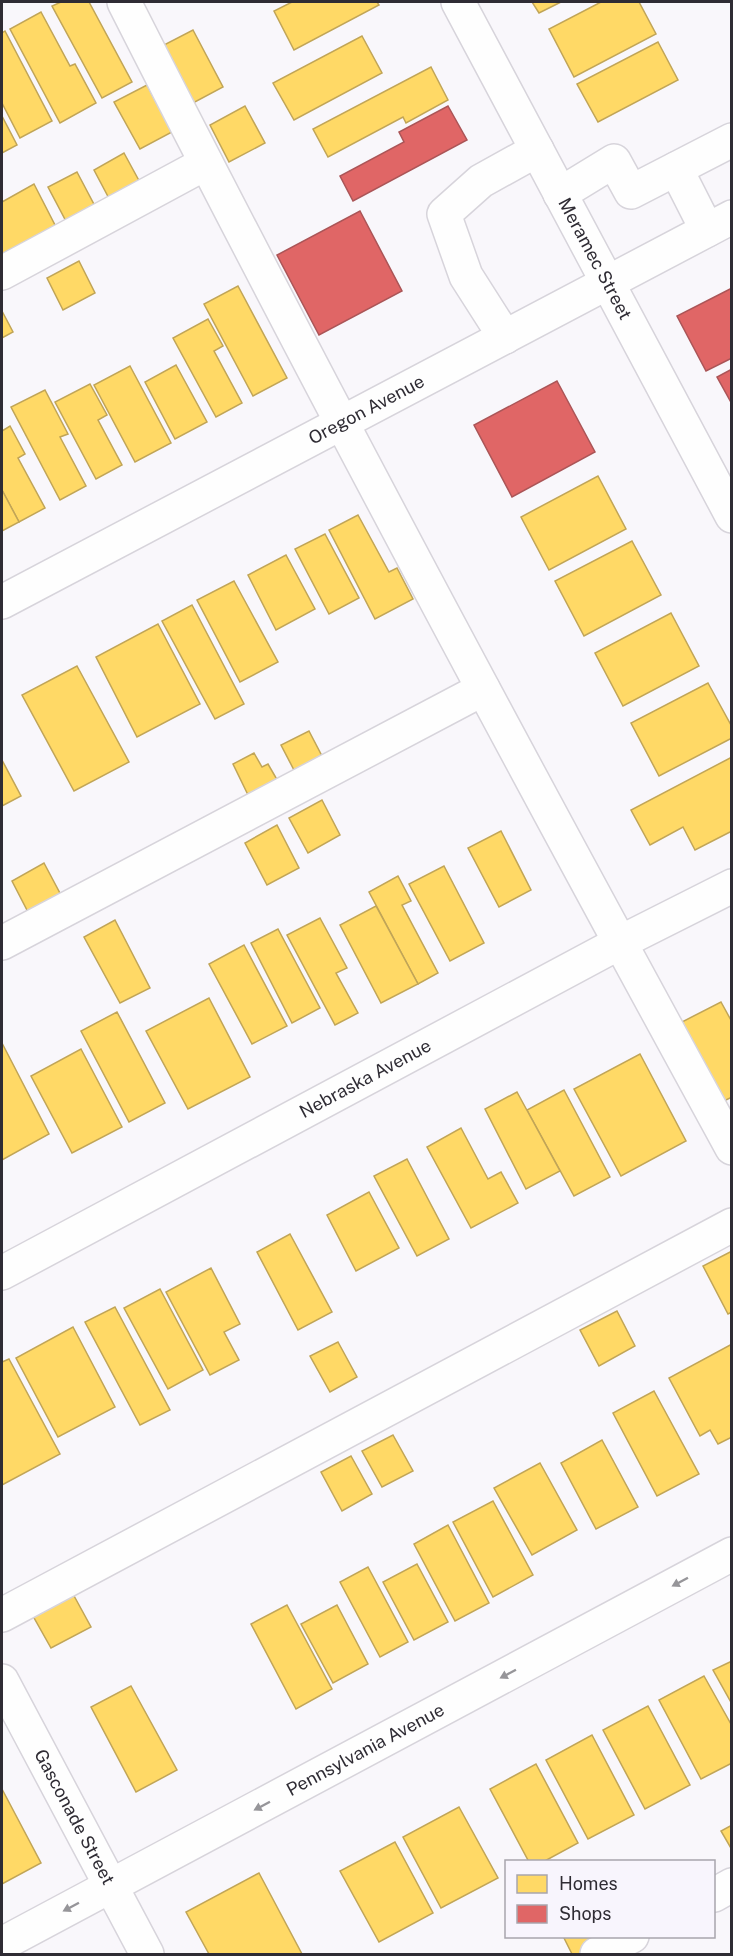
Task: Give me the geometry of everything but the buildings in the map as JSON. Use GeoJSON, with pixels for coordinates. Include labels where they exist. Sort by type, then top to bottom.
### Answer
{"type":"FeatureCollection","features":[{"type":"Feature","properties":{"kind":"street"},"geometry":{"type":"LineString","coordinates":[[124,2],[206,163],[483,689],[732,1148]]}},
{"type":"Feature","properties":{"kind":"street","name":"Meramec Street"},"geometry":{"type":"LineString","coordinates":[[458,2],[732,516]]}},
{"type":"Feature","properties":{"kind":"street"},"geometry":{"type":"LineString","coordinates":[[560,194],[614,160],[631,192],[732,140]]}},
{"type":"Feature","properties":{"kind":"street"},"geometry":{"type":"LineString","coordinates":[[505,337],[466,276],[444,214],[481,181],[537,150]]}},
{"type":"Feature","properties":{"kind":"street"},"geometry":{"type":"LineString","coordinates":[[2,273],[206,163]]}},
{"type":"Feature","properties":{"kind":"street"},"geometry":{"type":"LineString","coordinates":[[676,169],[719,224]]}},
{"type":"Feature","properties":{"kind":"street","name":"Oregon Avenue"},"geometry":{"type":"LineString","coordinates":[[2,602],[719,224]]}},
{"type":"Feature","properties":{"kind":"street"},"geometry":{"type":"LineString","coordinates":[[2,943],[483,689]]}},
{"type":"Feature","properties":{"kind":"street","name":"Nebraska Avenue"},"geometry":{"type":"LineString","coordinates":[[2,1273],[619,943],[732,886]]}},
{"type":"Feature","properties":{"kind":"street"},"geometry":{"type":"LineString","coordinates":[[2,1615],[732,1225]]}},
{"type":"Feature","properties":{"kind":"street","name":"Pennsylvania Avenue"},"geometry":{"type":"LineString","coordinates":[[2,1944],[732,1554]]}},
{"type":"Feature","properties":{"kind":"street","name":"Gasconade Street"},"geometry":{"type":"LineString","coordinates":[[2,1681],[147,1954]]}},
{"type":"Feature","properties":{"kind":"street"},"geometry":{"type":"LineString","coordinates":[[715,1894],[732,1885]]}},
{"type":"Feature","properties":{"kind":"street"},"geometry":{"type":"LineString","coordinates":[[597,1954],[628,1938]]}}]}
